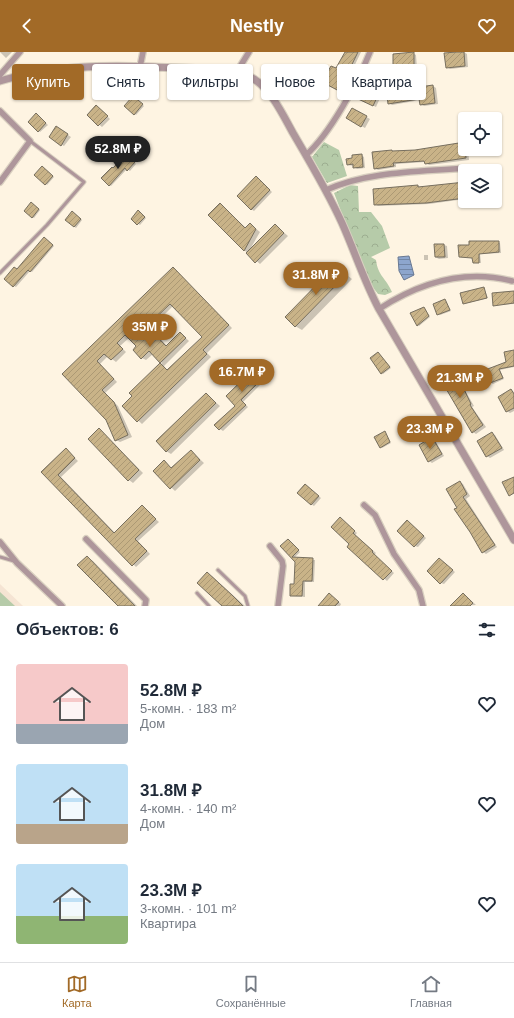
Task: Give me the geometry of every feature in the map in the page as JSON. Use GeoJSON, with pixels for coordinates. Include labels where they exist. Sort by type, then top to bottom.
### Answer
{"type":"FeatureCollection","features":[{"type":"Feature","properties":{"kind":"street"},"geometry":{"type":"LineString","coordinates":[[1,71],[20,52]]}},
{"type":"Feature","properties":{"kind":"street"},"geometry":{"type":"LineString","coordinates":[[141,64],[143,52]]}},
{"type":"Feature","properties":{"kind":"street"},"geometry":{"type":"LineString","coordinates":[[242,64],[249,52]]}},
{"type":"Feature","properties":{"kind":"street"},"geometry":{"type":"LineString","coordinates":[[365,64],[370,52]]}},
{"type":"Feature","properties":{"kind":"street"},"geometry":{"type":"LineString","coordinates":[[0,81],[34,72],[92,68]]}},
{"type":"Feature","properties":{"kind":"street"},"geometry":{"type":"LineString","coordinates":[[253,79],[266,91],[281,111],[326,190],[342,223],[366,284],[379,309],[514,540]]}},
{"type":"Feature","properties":{"kind":"street"},"geometry":{"type":"LineString","coordinates":[[306,155],[322,138],[345,100]]}},
{"type":"Feature","properties":{"kind":"street"},"geometry":{"type":"LineString","coordinates":[[0,110],[30,141],[0,182]]}},
{"type":"Feature","properties":{"kind":"street"},"geometry":{"type":"LineString","coordinates":[[326,190],[345,181],[369,176],[458,169]]}},
{"type":"Feature","properties":{"kind":"street"},"geometry":{"type":"LineString","coordinates":[[379,309],[415,289],[443,280],[470,276],[498,277],[512,281]]}},
{"type":"Feature","properties":{"kind":"street"},"geometry":{"type":"LineString","coordinates":[[364,505],[375,515],[394,554],[419,590],[423,606]]}},
{"type":"Feature","properties":{"kind":"street"},"geometry":{"type":"LineString","coordinates":[[86,539],[146,600],[145,606]]}},
{"type":"Feature","properties":{"kind":"street"},"geometry":{"type":"LineString","coordinates":[[0,542],[18,563],[62,606]]}},
{"type":"Feature","properties":{"kind":"street"},"geometry":{"type":"LineString","coordinates":[[270,546],[282,561],[283,566],[278,606]]}},
{"type":"Feature","properties":{"kind":"lane"},"geometry":{"type":"LineString","coordinates":[[0,272],[47,225],[84,182],[30,141]]}},
{"type":"Feature","properties":{"kind":"lane"},"geometry":{"type":"LineString","coordinates":[[0,557],[18,563]]}},
{"type":"Feature","properties":{"kind":"lane"},"geometry":{"type":"LineString","coordinates":[[218,570],[245,596],[248,606]]}},
{"type":"Feature","properties":{"kind":"lane"},"geometry":{"type":"LineString","coordinates":[[197,593],[209,606]]}},
{"type":"Feature","properties":{"kind":"shaded area"},"geometry":{"type":"Polygon","coordinates":[[[0,584],[23,606],[0,606],[0,584]]]}},
{"type":"Feature","properties":{"kind":"green space"},"geometry":{"type":"Polygon","coordinates":[[[324,142],[339,150],[347,176],[327,183],[312,157],[324,142]]]}},
{"type":"Feature","properties":{"kind":"green space"},"geometry":{"type":"Polygon","coordinates":[[[350,185],[358,186],[359,212],[371,212],[382,226],[390,248],[371,257],[376,260],[378,270],[392,292],[385,295],[378,294],[368,281],[334,193],[350,185]]]}},
{"type":"Feature","properties":{"kind":"green space"},"geometry":{"type":"Polygon","coordinates":[[[0,592],[15,606],[0,606],[0,592]]]}},
{"type":"Feature","properties":{"kind":"water"},"geometry":{"type":"Polygon","coordinates":[[[409,256],[414,275],[404,280],[399,271],[398,257],[409,256]]]}},
{"type":"Feature","properties":{"kind":"building"},"geometry":{"type":"Polygon","coordinates":[[[345,52],[358,52],[352,64],[338,64],[345,52]]]}},
{"type":"Feature","properties":{"kind":"building"},"geometry":{"type":"Polygon","coordinates":[[[414,52],[414,64],[393,64],[393,54],[414,52]]]}},
{"type":"Feature","properties":{"kind":"building"},"geometry":{"type":"Polygon","coordinates":[[[464,52],[465,66],[446,68],[444,53],[464,52]]]}},
{"type":"Feature","properties":{"kind":"building"},"geometry":{"type":"Polygon","coordinates":[[[331,66],[336,68],[337,66],[337,90],[329,86],[329,70],[331,66]]]}},
{"type":"Feature","properties":{"kind":"building"},"geometry":{"type":"Polygon","coordinates":[[[433,85],[435,103],[420,105],[419,100],[426,100],[426,86],[433,85]]]}},
{"type":"Feature","properties":{"kind":"building"},"geometry":{"type":"Polygon","coordinates":[[[129,100],[138,100],[143,104],[134,115],[124,106],[129,100]]]}},
{"type":"Feature","properties":{"kind":"building"},"geometry":{"type":"Polygon","coordinates":[[[360,100],[376,100],[373,106],[360,100]]]}},
{"type":"Feature","properties":{"kind":"building"},"geometry":{"type":"Polygon","coordinates":[[[388,100],[413,100],[388,104],[388,100]]]}},
{"type":"Feature","properties":{"kind":"building"},"geometry":{"type":"Polygon","coordinates":[[[96,105],[108,116],[98,126],[87,115],[96,105]]]}},
{"type":"Feature","properties":{"kind":"building"},"geometry":{"type":"Polygon","coordinates":[[[352,108],[367,116],[361,127],[346,118],[352,108]]]}},
{"type":"Feature","properties":{"kind":"building"},"geometry":{"type":"Polygon","coordinates":[[[36,113],[46,123],[38,132],[28,122],[36,113]]]}},
{"type":"Feature","properties":{"kind":"building"},"geometry":{"type":"Polygon","coordinates":[[[56,126],[68,134],[61,146],[49,137],[56,126]]]}},
{"type":"Feature","properties":{"kind":"building"},"geometry":{"type":"Polygon","coordinates":[[[458,143],[458,156],[466,156],[466,158],[425,164],[424,161],[393,163],[394,166],[374,169],[372,152],[415,150],[458,143]]]}},
{"type":"Feature","properties":{"kind":"building"},"geometry":{"type":"Polygon","coordinates":[[[126,154],[135,162],[127,171],[125,168],[109,186],[101,178],[126,154]]]}},
{"type":"Feature","properties":{"kind":"building"},"geometry":{"type":"Polygon","coordinates":[[[362,154],[363,167],[353,168],[353,164],[347,165],[346,159],[352,158],[352,155],[362,154]]]}},
{"type":"Feature","properties":{"kind":"building"},"geometry":{"type":"Polygon","coordinates":[[[42,166],[53,176],[45,185],[34,175],[42,166]]]}},
{"type":"Feature","properties":{"kind":"building"},"geometry":{"type":"Polygon","coordinates":[[[256,176],[270,190],[251,210],[237,196],[256,176]]]}},
{"type":"Feature","properties":{"kind":"building"},"geometry":{"type":"Polygon","coordinates":[[[458,183],[458,199],[426,203],[374,205],[373,189],[418,185],[418,187],[458,183]]]}},
{"type":"Feature","properties":{"kind":"building"},"geometry":{"type":"Polygon","coordinates":[[[31,202],[39,209],[32,218],[24,211],[31,202]]]}},
{"type":"Feature","properties":{"kind":"building"},"geometry":{"type":"Polygon","coordinates":[[[220,203],[245,228],[250,223],[256,229],[244,251],[208,215],[220,203]]]}},
{"type":"Feature","properties":{"kind":"building"},"geometry":{"type":"Polygon","coordinates":[[[138,210],[145,217],[137,225],[131,219],[138,210]]]}},
{"type":"Feature","properties":{"kind":"building"},"geometry":{"type":"Polygon","coordinates":[[[72,211],[81,219],[74,227],[65,220],[72,211]]]}},
{"type":"Feature","properties":{"kind":"building"},"geometry":{"type":"Polygon","coordinates":[[[275,224],[284,233],[255,263],[246,253],[275,224]]]}},
{"type":"Feature","properties":{"kind":"building"},"geometry":{"type":"Polygon","coordinates":[[[44,237],[53,245],[30,272],[28,270],[13,287],[4,279],[14,267],[17,269],[44,237]]]}},
{"type":"Feature","properties":{"kind":"building"},"geometry":{"type":"Polygon","coordinates":[[[469,241],[499,241],[499,252],[479,254],[479,263],[473,263],[472,258],[459,257],[458,245],[469,245],[469,241]]]}},
{"type":"Feature","properties":{"kind":"building"},"geometry":{"type":"Polygon","coordinates":[[[434,244],[444,244],[445,257],[435,257],[434,244]]]}},
{"type":"Feature","properties":{"kind":"building"},"geometry":{"type":"Polygon","coordinates":[[[336,265],[346,275],[295,327],[285,317],[336,265]]]}},
{"type":"Feature","properties":{"kind":"building"},"geometry":{"type":"Polygon","coordinates":[[[173,267],[229,325],[203,350],[207,354],[137,422],[122,406],[132,396],[129,393],[160,363],[149,351],[141,359],[133,350],[136,346],[125,335],[117,343],[123,349],[111,360],[104,354],[97,361],[114,379],[102,390],[114,402],[128,435],[115,441],[106,420],[62,374],[173,267]],[[170,304],[147,326],[166,346],[180,332],[186,338],[160,363],[167,370],[202,337],[170,304]]]}},
{"type":"Feature","properties":{"kind":"building"},"geometry":{"type":"Polygon","coordinates":[[[484,287],[487,298],[463,304],[460,293],[484,287]]]}},
{"type":"Feature","properties":{"kind":"building"},"geometry":{"type":"Polygon","coordinates":[[[514,291],[514,303],[493,306],[492,293],[514,291]]]}},
{"type":"Feature","properties":{"kind":"building"},"geometry":{"type":"Polygon","coordinates":[[[445,299],[450,310],[437,315],[433,304],[445,299]]]}},
{"type":"Feature","properties":{"kind":"building"},"geometry":{"type":"Polygon","coordinates":[[[424,307],[429,316],[417,326],[410,313],[424,307]]]}},
{"type":"Feature","properties":{"kind":"building"},"geometry":{"type":"Polygon","coordinates":[[[514,350],[514,366],[499,369],[503,378],[490,383],[485,370],[506,362],[504,352],[514,350]]]}},
{"type":"Feature","properties":{"kind":"building"},"geometry":{"type":"Polygon","coordinates":[[[378,352],[390,367],[381,374],[370,358],[378,352]]]}},
{"type":"Feature","properties":{"kind":"building"},"geometry":{"type":"Polygon","coordinates":[[[260,363],[269,372],[241,400],[246,405],[219,430],[214,425],[235,406],[226,396],[260,363]]]}},
{"type":"Feature","properties":{"kind":"building"},"geometry":{"type":"Polygon","coordinates":[[[450,366],[460,381],[471,404],[470,405],[483,425],[472,433],[438,375],[450,366]]]}},
{"type":"Feature","properties":{"kind":"building"},"geometry":{"type":"Polygon","coordinates":[[[511,389],[514,394],[514,408],[506,412],[498,397],[511,389]]]}},
{"type":"Feature","properties":{"kind":"building"},"geometry":{"type":"Polygon","coordinates":[[[206,393],[216,403],[166,452],[156,441],[206,393]]]}},
{"type":"Feature","properties":{"kind":"building"},"geometry":{"type":"Polygon","coordinates":[[[99,428],[139,470],[128,481],[88,439],[99,428]]]}},
{"type":"Feature","properties":{"kind":"building"},"geometry":{"type":"Polygon","coordinates":[[[385,431],[390,442],[380,448],[374,437],[385,431]]]}},
{"type":"Feature","properties":{"kind":"building"},"geometry":{"type":"Polygon","coordinates":[[[492,432],[502,448],[486,457],[477,441],[492,432]]]}},
{"type":"Feature","properties":{"kind":"building"},"geometry":{"type":"Polygon","coordinates":[[[432,437],[442,454],[428,462],[419,445],[432,437]]]}},
{"type":"Feature","properties":{"kind":"building"},"geometry":{"type":"Polygon","coordinates":[[[66,448],[75,458],[58,475],[114,533],[142,505],[156,519],[135,539],[147,551],[132,566],[41,472],[66,448]]]}},
{"type":"Feature","properties":{"kind":"building"},"geometry":{"type":"Polygon","coordinates":[[[191,450],[200,460],[170,489],[153,471],[164,460],[171,468],[191,450]]]}},
{"type":"Feature","properties":{"kind":"building"},"geometry":{"type":"Polygon","coordinates":[[[514,477],[514,493],[509,496],[502,482],[514,477]]]}},
{"type":"Feature","properties":{"kind":"building"},"geometry":{"type":"Polygon","coordinates":[[[460,481],[467,494],[463,497],[495,545],[482,553],[454,509],[457,508],[446,489],[460,481]]]}},
{"type":"Feature","properties":{"kind":"building"},"geometry":{"type":"Polygon","coordinates":[[[305,484],[319,496],[311,505],[297,493],[305,484]]]}},
{"type":"Feature","properties":{"kind":"building"},"geometry":{"type":"Polygon","coordinates":[[[340,517],[355,531],[353,533],[392,571],[383,580],[347,547],[349,544],[331,527],[340,517]]]}},
{"type":"Feature","properties":{"kind":"building"},"geometry":{"type":"Polygon","coordinates":[[[407,520],[424,536],[414,547],[397,531],[407,520]]]}},
{"type":"Feature","properties":{"kind":"building"},"geometry":{"type":"Polygon","coordinates":[[[288,539],[299,550],[292,557],[313,558],[312,581],[303,581],[302,596],[290,596],[290,584],[294,584],[295,562],[280,546],[288,539]]]}},
{"type":"Feature","properties":{"kind":"building"},"geometry":{"type":"Polygon","coordinates":[[[87,556],[135,606],[118,606],[77,565],[87,556]]]}},
{"type":"Feature","properties":{"kind":"building"},"geometry":{"type":"Polygon","coordinates":[[[439,558],[453,570],[440,584],[427,571],[439,558]]]}},
{"type":"Feature","properties":{"kind":"building"},"geometry":{"type":"Polygon","coordinates":[[[207,572],[243,606],[222,606],[197,583],[207,572]]]}},
{"type":"Feature","properties":{"kind":"building"},"geometry":{"type":"Polygon","coordinates":[[[329,593],[339,602],[335,606],[318,606],[329,593]]]}},
{"type":"Feature","properties":{"kind":"building"},"geometry":{"type":"Polygon","coordinates":[[[463,593],[473,603],[470,606],[450,606],[463,593]]]}}]}
